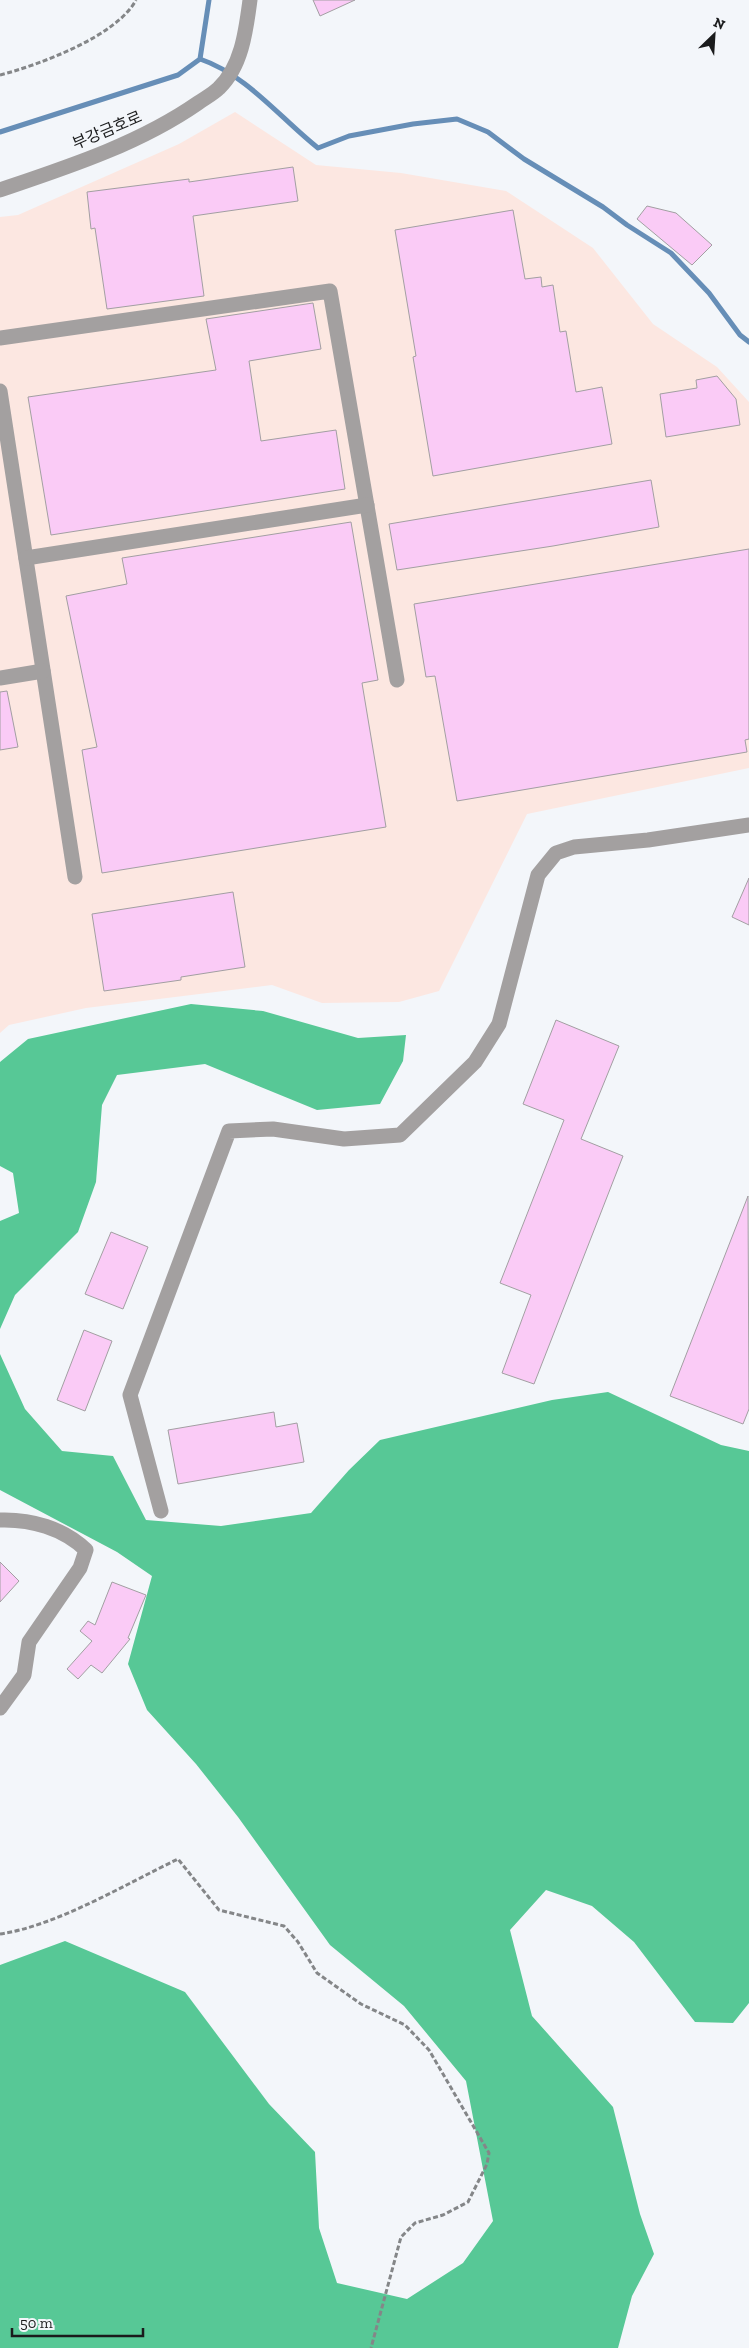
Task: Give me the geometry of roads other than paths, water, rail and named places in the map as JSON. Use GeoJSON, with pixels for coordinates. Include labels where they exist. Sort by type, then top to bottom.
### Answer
{"type":"FeatureCollection","features":[{"type":"Feature","properties":{"kind":"street","name":"부강금호로"},"geometry":{"type":"LineString","coordinates":[[0,190],[60,170],[136,138],[178,117],[220,88],[237,61],[242,49],[250,0]]}},
{"type":"Feature","properties":{"kind":"street"},"geometry":{"type":"LineString","coordinates":[[0,338],[330,291],[396,680]]}},
{"type":"Feature","properties":{"kind":"street"},"geometry":{"type":"LineString","coordinates":[[0,392],[75,877]]}},
{"type":"Feature","properties":{"kind":"street"},"geometry":{"type":"LineString","coordinates":[[26,558],[367,505]]}},
{"type":"Feature","properties":{"kind":"street"},"geometry":{"type":"LineString","coordinates":[[0,678],[43,672]]}},
{"type":"Feature","properties":{"kind":"street"},"geometry":{"type":"LineString","coordinates":[[161,1511],[130,1395],[228,1131],[273,1129],[344,1139],[400,1135],[475,1062],[499,1024],[538,875],[556,853],[574,847],[648,840],[749,826]]}},
{"type":"Feature","properties":{"kind":"street"},"geometry":{"type":"LineString","coordinates":[[0,1520],[37,1523],[77,1540],[86,1550],[80,1568],[29,1642],[24,1675],[0,1708]]}},
{"type":"Feature","properties":{"kind":"waterway"},"geometry":{"type":"LineString","coordinates":[[0,132],[178,75],[200,59],[209,0]]}},
{"type":"Feature","properties":{"kind":"waterway"},"geometry":{"type":"LineString","coordinates":[[200,59],[217,66],[248,86],[318,148],[349,136],[413,124],[457,119],[488,132],[524,159],[603,207],[671,253],[709,293],[740,335],[749,342]]}}]}
